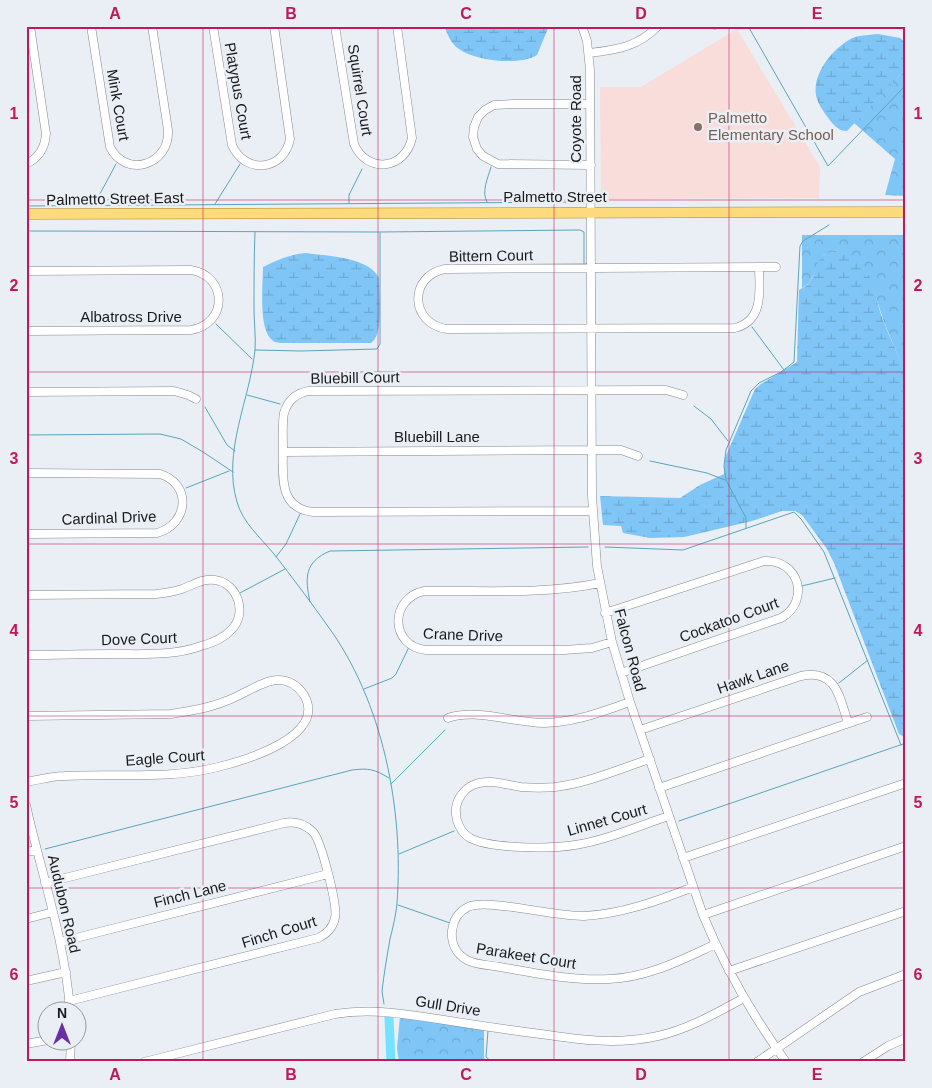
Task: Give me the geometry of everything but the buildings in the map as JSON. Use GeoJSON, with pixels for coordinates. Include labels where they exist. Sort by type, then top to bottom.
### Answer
{"type":"FeatureCollection","features":[{"type":"Feature","properties":{"kind":"main road","name":"Palmetto Street"},"geometry":{"type":"LineString","coordinates":[[204,213],[906,212]]}},
{"type":"Feature","properties":{"kind":"main road","name":"Palmetto Street East"},"geometry":{"type":"LineString","coordinates":[[26,214],[204,213]]}},
{"type":"Feature","properties":{"kind":"street"},"geometry":{"type":"LineString","coordinates":[[26,164],[35,159],[41,152],[46,134],[30,26]]}},
{"type":"Feature","properties":{"kind":"street","name":"Mink Court"},"geometry":{"type":"LineString","coordinates":[[91,26],[109,142],[117,157],[128,164],[137,165],[150,162],[158,157],[168,140],[152,26]]}},
{"type":"Feature","properties":{"kind":"street","name":"Platypus Court"},"geometry":{"type":"LineString","coordinates":[[213,26],[232,145],[237,154],[244,160],[262,166],[271,164],[279,159],[286,152],[290,139],[274,26]]}},
{"type":"Feature","properties":{"kind":"street","name":"Squirrel Court"},"geometry":{"type":"LineString","coordinates":[[336,26],[354,144],[365,159],[383,165],[400,159],[410,147],[412,138],[397,26]]}},
{"type":"Feature","properties":{"kind":"street","name":"Coyote Road"},"geometry":{"type":"LineString","coordinates":[[582,26],[589,53],[591,212]]}},
{"type":"Feature","properties":{"kind":"street"},"geometry":{"type":"LineString","coordinates":[[589,53],[616,50],[633,45],[649,35],[658,26]]}},
{"type":"Feature","properties":{"kind":"street"},"geometry":{"type":"LineString","coordinates":[[590,104],[494,105],[478,117],[474,126],[473,137],[477,149],[483,156],[498,164],[591,165]]}},
{"type":"Feature","properties":{"kind":"street","name":"Falcon Road"},"geometry":{"type":"LineString","coordinates":[[591,212],[592,511],[605,613],[630,702],[703,915],[744,998],[786,1062]]}},
{"type":"Feature","properties":{"kind":"street","name":"Bittern Court"},"geometry":{"type":"LineString","coordinates":[[759,268],[757,308],[749,321],[738,327],[442,329],[427,321],[420,310],[418,302],[422,284],[428,277],[440,270],[776,267]]}},
{"type":"Feature","properties":{"kind":"street","name":"Albatross Drive"},"geometry":{"type":"LineString","coordinates":[[26,271],[191,270],[201,272],[212,281],[219,299],[216,312],[209,322],[199,329],[26,331]]}},
{"type":"Feature","properties":{"kind":"street","name":"Bluebill Court"},"geometry":{"type":"LineString","coordinates":[[592,511],[309,511],[294,504],[286,494],[283,486],[283,417],[285,408],[293,398],[305,392],[666,390],[683,395]]}},
{"type":"Feature","properties":{"kind":"street"},"geometry":{"type":"LineString","coordinates":[[26,392],[174,391],[196,399]]}},
{"type":"Feature","properties":{"kind":"street","name":"Bluebill Lane"},"geometry":{"type":"LineString","coordinates":[[283,452],[621,450],[638,456]]}},
{"type":"Feature","properties":{"kind":"street","name":"Cardinal Drive"},"geometry":{"type":"LineString","coordinates":[[26,473],[160,474],[169,477],[176,484],[181,492],[183,502],[182,511],[176,522],[169,528],[157,533],[26,534]]}},
{"type":"Feature","properties":{"kind":"street","name":"Cockatoo Court"},"geometry":{"type":"LineString","coordinates":[[605,613],[764,561],[773,561],[785,566],[794,576],[798,585],[798,594],[794,606],[781,618],[621,673]]}},
{"type":"Feature","properties":{"kind":"street","name":"Dove Court"},"geometry":{"type":"LineString","coordinates":[[26,594],[156,594],[173,591],[201,581],[214,580],[226,584],[231,589],[239,600],[240,610],[238,619],[231,631],[215,641],[193,649],[150,654],[26,655]]}},
{"type":"Feature","properties":{"kind":"street","name":"Crane Drive"},"geometry":{"type":"LineString","coordinates":[[600,583],[583,587],[543,590],[419,592],[407,599],[401,607],[398,617],[399,626],[408,642],[420,649],[426,650],[564,650],[592,648],[612,642]]}},
{"type":"Feature","properties":{"kind":"street","name":"Hawk Lane"},"geometry":{"type":"LineString","coordinates":[[640,730],[810,674],[824,677],[834,686],[839,693],[848,723]]}},
{"type":"Feature","properties":{"kind":"street","name":"Eagle Court"},"geometry":{"type":"LineString","coordinates":[[26,716],[187,712],[218,704],[267,682],[280,680],[292,683],[299,688],[308,709],[305,723],[296,734],[262,752],[216,768],[168,775],[64,776],[26,782]]}},
{"type":"Feature","properties":{"kind":"street"},"geometry":{"type":"LineString","coordinates":[[448,718],[470,714],[534,723],[547,723],[572,720],[630,702]]}},
{"type":"Feature","properties":{"kind":"street"},"geometry":{"type":"LineString","coordinates":[[660,788],[867,717]]}},
{"type":"Feature","properties":{"kind":"street","name":"Linnet Court"},"geometry":{"type":"LineString","coordinates":[[650,759],[581,782],[554,787],[520,787],[488,782],[474,784],[465,790],[458,799],[457,821],[464,833],[473,839],[504,846],[557,848],[592,842],[669,816]]}},
{"type":"Feature","properties":{"kind":"street"},"geometry":{"type":"LineString","coordinates":[[683,858],[906,783]]}},
{"type":"Feature","properties":{"kind":"street","name":"Audubon Road"},"geometry":{"type":"LineString","coordinates":[[26,805],[60,942],[69,1000]]}},
{"type":"Feature","properties":{"kind":"street","name":"Finch Court"},"geometry":{"type":"LineString","coordinates":[[45,883],[288,822],[301,824],[314,833],[319,840],[336,905],[336,913],[330,928],[318,938],[73,1000]]}},
{"type":"Feature","properties":{"kind":"street"},"geometry":{"type":"LineString","coordinates":[[703,915],[906,846]]}},
{"type":"Feature","properties":{"kind":"street"},"geometry":{"type":"LineString","coordinates":[[26,852],[37,850]]}},
{"type":"Feature","properties":{"kind":"street","name":"Finch Lane"},"geometry":{"type":"LineString","coordinates":[[60,942],[328,874]]}},
{"type":"Feature","properties":{"kind":"street","name":"Parakeet Court"},"geometry":{"type":"LineString","coordinates":[[693,888],[619,912],[597,915],[567,916],[481,904],[467,907],[462,910],[454,922],[452,935],[454,946],[461,956],[471,962],[555,976],[598,980],[637,976],[661,968],[716,944]]}},
{"type":"Feature","properties":{"kind":"street"},"geometry":{"type":"LineString","coordinates":[[729,971],[906,911]]}},
{"type":"Feature","properties":{"kind":"street"},"geometry":{"type":"LineString","coordinates":[[26,919],[53,912]]}},
{"type":"Feature","properties":{"kind":"street"},"geometry":{"type":"LineString","coordinates":[[26,982],[66,972]]}},
{"type":"Feature","properties":{"kind":"street"},"geometry":{"type":"LineString","coordinates":[[758,1062],[859,992],[906,974]]}},
{"type":"Feature","properties":{"kind":"street","name":"Gull Drive"},"geometry":{"type":"LineString","coordinates":[[144,1062],[335,1014],[367,1010],[588,1041],[631,1040],[659,1036],[687,1027],[744,998]]}},
{"type":"Feature","properties":{"kind":"street"},"geometry":{"type":"LineString","coordinates":[[863,1062],[888,1046],[906,1038]]}},
{"type":"Feature","properties":{"kind":"shaded area","name":"Palmetto Elementary School"},"geometry":{"type":"Polygon","coordinates":[[[737,29],[820,167],[819,198],[604,199],[601,195],[600,87],[641,87],[737,29]]]}},
{"type":"Feature","properties":{"kind":"green space"},"geometry":{"type":"Polygon","coordinates":[[[444,26],[549,26],[537,55],[520,60],[498,61],[476,57],[459,49],[450,39],[444,26]]]}},
{"type":"Feature","properties":{"kind":"green space"},"geometry":{"type":"Polygon","coordinates":[[[878,34],[900,38],[906,43],[906,69],[847,131],[840,130],[830,121],[816,95],[816,87],[821,69],[833,53],[847,41],[858,36],[878,34]]]}},
{"type":"Feature","properties":{"kind":"green space"},"geometry":{"type":"Polygon","coordinates":[[[906,69],[906,196],[885,195],[895,159],[854,123],[906,69]]]}},
{"type":"Feature","properties":{"kind":"green space"},"geometry":{"type":"Polygon","coordinates":[[[802,235],[906,235],[906,375],[884,322],[873,288],[837,250],[824,255],[809,283],[802,288],[802,235]]]}},
{"type":"Feature","properties":{"kind":"green space"},"geometry":{"type":"Polygon","coordinates":[[[837,250],[856,257],[863,265],[874,288],[883,320],[906,375],[906,738],[899,734],[834,563],[827,549],[802,515],[795,511],[782,511],[752,521],[684,537],[650,538],[623,533],[621,526],[603,525],[600,496],[680,498],[700,485],[724,474],[725,458],[755,389],[797,362],[799,290],[809,283],[820,259],[837,250]]]}},
{"type":"Feature","properties":{"kind":"green space"},"geometry":{"type":"Polygon","coordinates":[[[306,253],[347,259],[374,271],[379,278],[380,303],[378,332],[371,343],[279,343],[273,341],[268,334],[263,316],[263,267],[284,258],[306,253]]]}},
{"type":"Feature","properties":{"kind":"green space"},"geometry":{"type":"Polygon","coordinates":[[[400,1016],[484,1029],[484,1058],[486,1062],[399,1062],[397,1048],[400,1016]]]}},
{"type":"Feature","properties":{"kind":"waterway"},"geometry":{"type":"LineString","coordinates":[[699,26],[715,29],[725,26]]}},
{"type":"Feature","properties":{"kind":"waterway"},"geometry":{"type":"LineString","coordinates":[[748,26],[828,166],[906,85]]}},
{"type":"Feature","properties":{"kind":"waterway"},"geometry":{"type":"LineString","coordinates":[[94,205],[116,164]]}},
{"type":"Feature","properties":{"kind":"waterway"},"geometry":{"type":"LineString","coordinates":[[215,204],[240,164]]}},
{"type":"Feature","properties":{"kind":"waterway"},"geometry":{"type":"LineString","coordinates":[[487,202],[485,189],[491,167]]}},
{"type":"Feature","properties":{"kind":"waterway"},"geometry":{"type":"LineString","coordinates":[[349,203],[349,195],[362,169]]}},
{"type":"Feature","properties":{"kind":"waterway"},"geometry":{"type":"LineString","coordinates":[[26,206],[581,202]]}},
{"type":"Feature","properties":{"kind":"waterway"},"geometry":{"type":"LineString","coordinates":[[746,528],[746,518],[726,480],[724,466],[726,450],[751,391],[759,383],[781,372],[794,362],[800,246],[803,241],[829,225]]}},
{"type":"Feature","properties":{"kind":"waterway"},"geometry":{"type":"LineString","coordinates":[[26,231],[380,232],[580,230],[584,232],[584,264]]}},
{"type":"Feature","properties":{"kind":"waterway"},"geometry":{"type":"LineString","coordinates":[[255,232],[255,350],[238,426],[233,464],[233,483],[237,502],[243,517],[274,554],[327,625],[363,687],[376,722],[393,794],[397,831],[397,907],[382,991],[384,1004]]}},
{"type":"Feature","properties":{"kind":"waterway"},"geometry":{"type":"LineString","coordinates":[[255,350],[377,349],[380,344],[380,233]]}},
{"type":"Feature","properties":{"kind":"waterway"},"geometry":{"type":"LineString","coordinates":[[216,324],[252,359]]}},
{"type":"Feature","properties":{"kind":"waterway"},"geometry":{"type":"LineString","coordinates":[[752,327],[784,370]]}},
{"type":"Feature","properties":{"kind":"waterway"},"geometry":{"type":"LineString","coordinates":[[247,395],[280,404]]}},
{"type":"Feature","properties":{"kind":"waterway"},"geometry":{"type":"LineString","coordinates":[[694,406],[711,419],[728,441]]}},
{"type":"Feature","properties":{"kind":"waterway"},"geometry":{"type":"LineString","coordinates":[[205,407],[227,445],[235,451]]}},
{"type":"Feature","properties":{"kind":"waterway"},"geometry":{"type":"LineString","coordinates":[[26,435],[160,434],[181,439],[233,472]]}},
{"type":"Feature","properties":{"kind":"waterway"},"geometry":{"type":"LineString","coordinates":[[650,461],[707,473],[725,480]]}},
{"type":"Feature","properties":{"kind":"waterway"},"geometry":{"type":"LineString","coordinates":[[186,488],[229,471]]}},
{"type":"Feature","properties":{"kind":"waterway"},"geometry":{"type":"LineString","coordinates":[[605,547],[683,550],[794,512],[824,552],[901,745]]}},
{"type":"Feature","properties":{"kind":"waterway"},"geometry":{"type":"LineString","coordinates":[[276,557],[286,544],[300,514]]}},
{"type":"Feature","properties":{"kind":"waterway"},"geometry":{"type":"LineString","coordinates":[[310,602],[307,585],[308,572],[315,560],[330,551],[588,547]]}},
{"type":"Feature","properties":{"kind":"waterway"},"geometry":{"type":"LineString","coordinates":[[240,593],[285,569]]}},
{"type":"Feature","properties":{"kind":"waterway"},"geometry":{"type":"LineString","coordinates":[[802,586],[835,578]]}},
{"type":"Feature","properties":{"kind":"waterway"},"geometry":{"type":"LineString","coordinates":[[364,689],[392,678],[396,674],[408,649]]}},
{"type":"Feature","properties":{"kind":"waterway"},"geometry":{"type":"LineString","coordinates":[[839,683],[868,660]]}},
{"type":"Feature","properties":{"kind":"waterway"},"geometry":{"type":"LineString","coordinates":[[391,784],[445,730]]}},
{"type":"Feature","properties":{"kind":"waterway"},"geometry":{"type":"LineString","coordinates":[[679,821],[906,743]]}},
{"type":"Feature","properties":{"kind":"waterway"},"geometry":{"type":"LineString","coordinates":[[45,849],[352,770],[371,770],[389,778]]}},
{"type":"Feature","properties":{"kind":"waterway"},"geometry":{"type":"LineString","coordinates":[[399,854],[454,831]]}},
{"type":"Feature","properties":{"kind":"waterway"},"geometry":{"type":"LineString","coordinates":[[398,905],[450,923]]}},
{"type":"Feature","properties":{"kind":"waterway"},"geometry":{"type":"LineString","coordinates":[[389,1018],[391,1062]]}},
{"type":"Feature","properties":{"kind":"waterway"},"geometry":{"type":"LineString","coordinates":[[488,1031],[486,1057],[492,1062]]}},
{"type":"Feature","properties":{"kind":"place","name":"Palmetto Elementary School"},"geometry":{"type":"Point","coordinates":[698,127]}}]}
